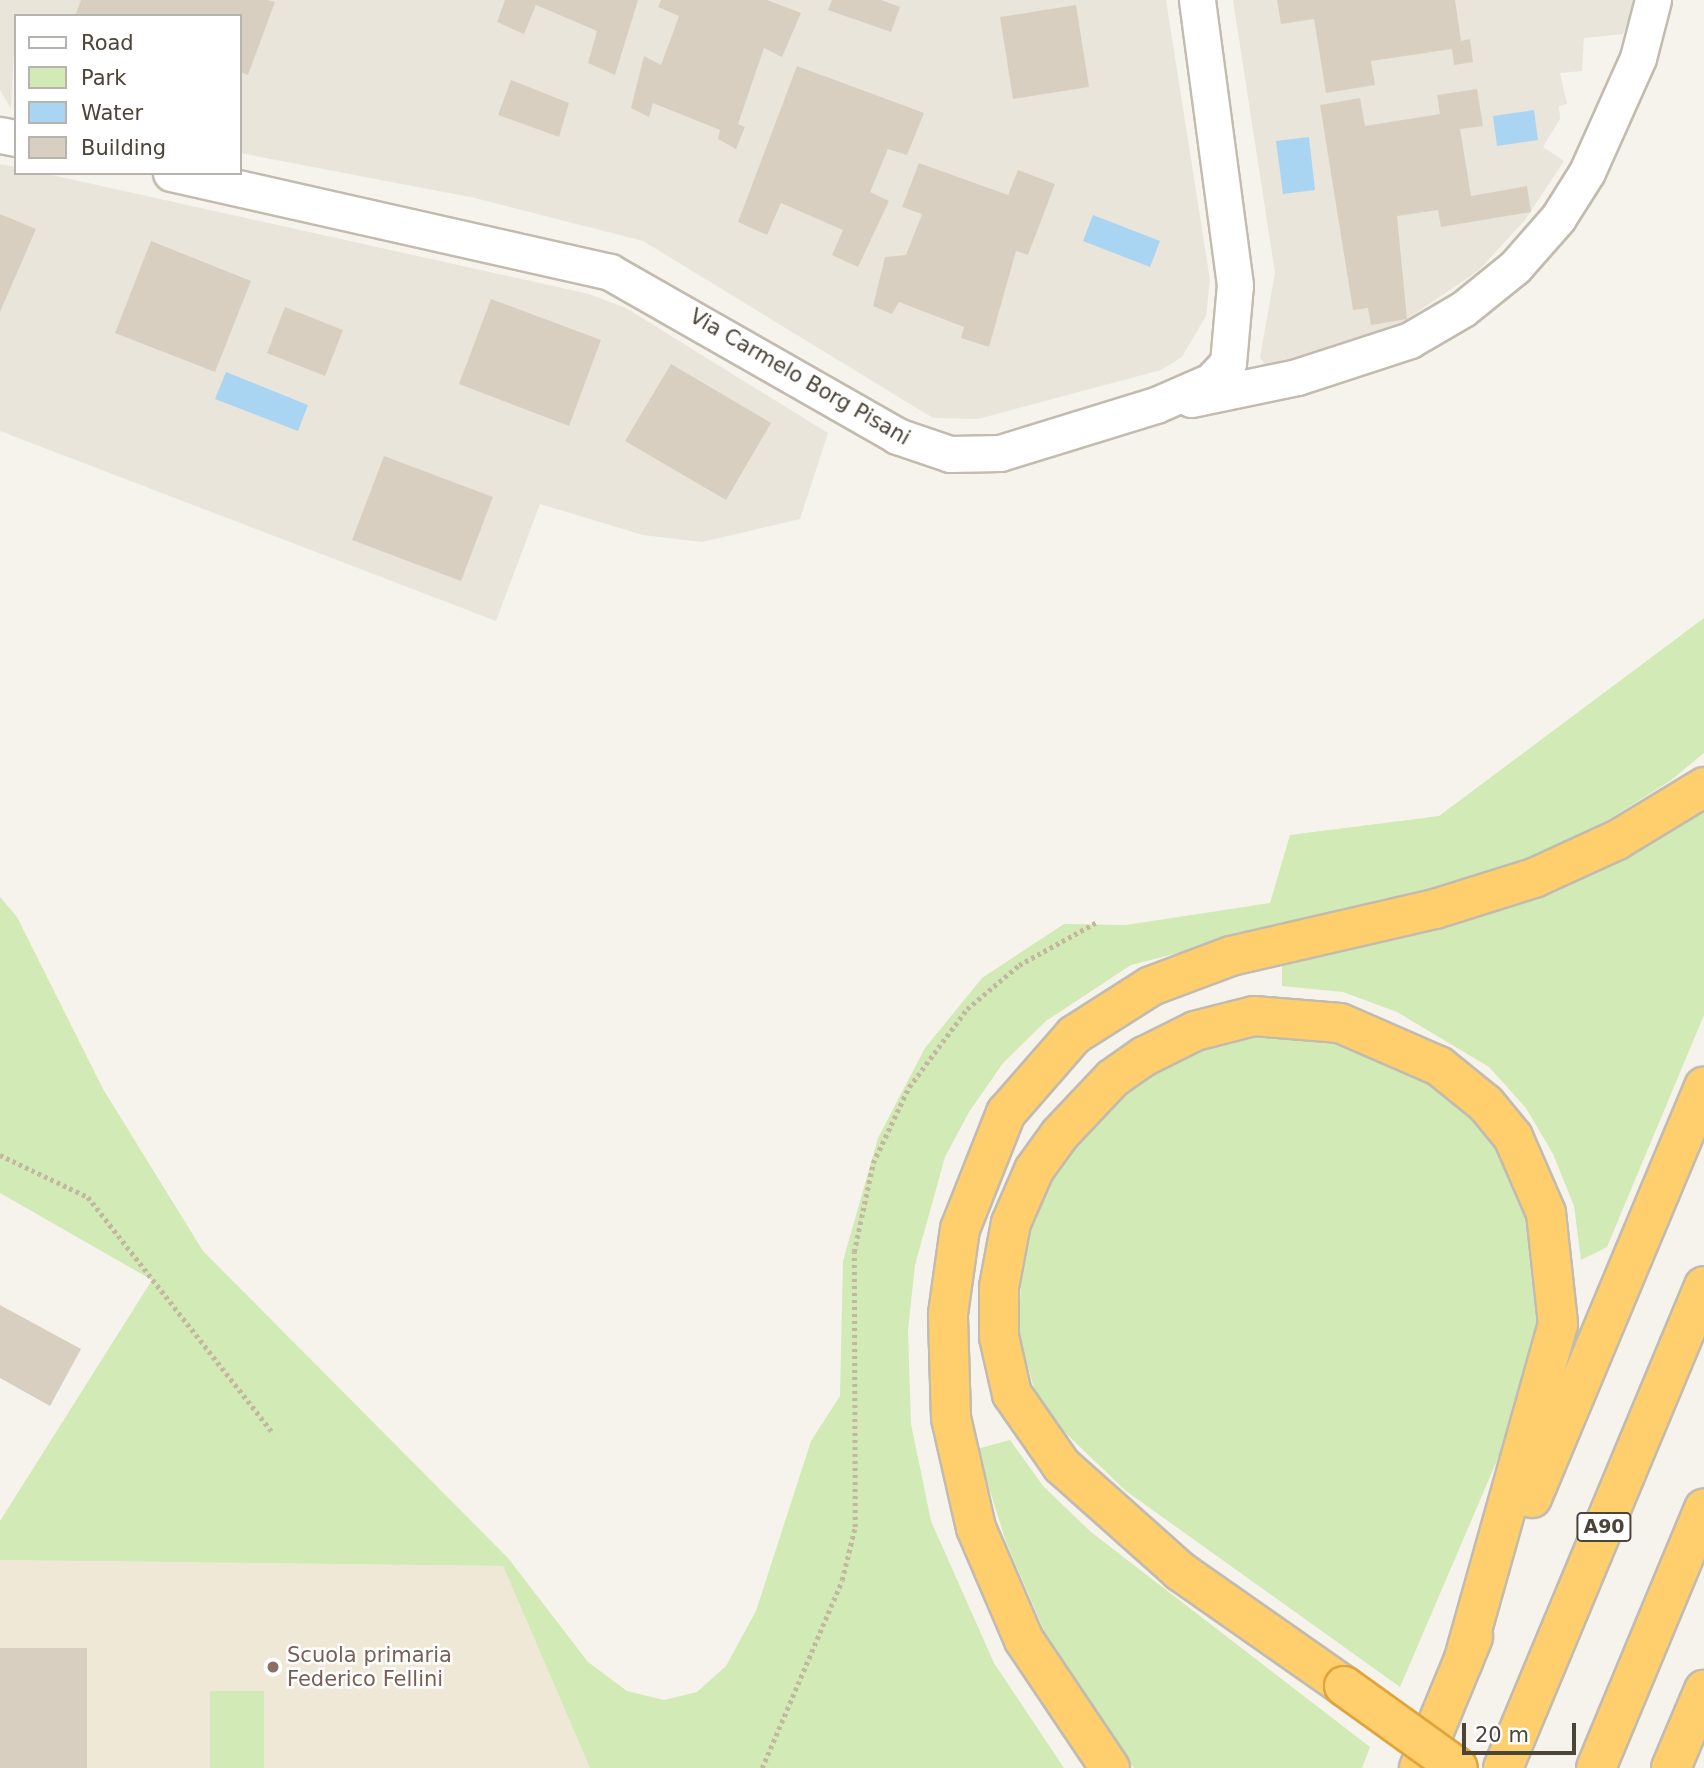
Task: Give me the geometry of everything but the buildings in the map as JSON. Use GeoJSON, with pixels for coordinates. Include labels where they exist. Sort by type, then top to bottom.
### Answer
{"type":"FeatureCollection","features":[{"type":"Feature","properties":{"kind":"highway"},"geometry":{"type":"LineString","coordinates":[[1110,1768],[1024,1640],[976,1528],[951,1418],[947,1327],[960,1229],[1006,1113],[1074,1035],[1151,986],[1231,956],[1435,909],[1534,878],[1617,840],[1704,787]]}},
{"type":"Feature","properties":{"kind":"highway"},"geometry":{"type":"LineString","coordinates":[[1458,1768],[1180,1571],[1062,1466],[1016,1401],[999,1337],[999,1287],[1011,1223],[1034,1170],[1060,1133],[1113,1078],[1145,1056],[1195,1031],[1254,1016],[1340,1023],[1439,1066],[1486,1104],[1513,1137],[1546,1213],[1558,1324],[1463,1662]]}},
{"type":"Feature","properties":{"kind":"highway"},"geometry":{"type":"LineString","coordinates":[[1419,1768],[1704,1087]]}},
{"type":"Feature","properties":{"kind":"highway","name":"A90"},"geometry":{"type":"LineString","coordinates":[[1503,1768],[1704,1286]]}},
{"type":"Feature","properties":{"kind":"highway"},"geometry":{"type":"LineString","coordinates":[[1596,1768],[1704,1508]]}},
{"type":"Feature","properties":{"kind":"highway"},"geometry":{"type":"LineString","coordinates":[[1671,1768],[1704,1690]]}},
{"type":"Feature","properties":{"kind":"street","name":"Via Carmelo Borg Pisani"},"geometry":{"type":"LineString","coordinates":[[180,175],[610,272],[897,436],[937,450],[975,456],[1010,451],[1156,405],[1217,377],[1234,343],[1230,230],[1197,0]]}},
{"type":"Feature","properties":{"kind":"street"},"geometry":{"type":"LineString","coordinates":[[1156,405],[1241,391],[1361,358],[1438,325],[1484,292],[1545,236],[1587,173],[1638,58],[1653,0]]}},
{"type":"Feature","properties":{"kind":"path"},"geometry":{"type":"LineString","coordinates":[[762,1768],[842,1580],[855,1527],[854,1251],[877,1153],[909,1087],[967,1009],[1019,965],[1097,922]]}},
{"type":"Feature","properties":{"kind":"path"},"geometry":{"type":"LineString","coordinates":[[0,1155],[88,1197],[274,1434]]}},
{"type":"Feature","properties":{"kind":"shaded area"},"geometry":{"type":"Polygon","coordinates":[[[0,0],[1166,0],[1210,280],[1206,316],[1182,357],[1161,370],[978,419],[933,418],[643,241],[475,198],[242,153],[242,14],[14,14],[11,109],[0,90],[0,0]]]}},
{"type":"Feature","properties":{"kind":"shaded area"},"geometry":{"type":"Polygon","coordinates":[[[1233,0],[1637,0],[1623,34],[1584,38],[1582,71],[1560,73],[1567,104],[1559,106],[1560,119],[1543,147],[1564,161],[1525,220],[1479,270],[1393,329],[1268,370],[1260,357],[1275,273],[1233,0]]]}},
{"type":"Feature","properties":{"kind":"shaded area"},"geometry":{"type":"Polygon","coordinates":[[[0,164],[14,167],[14,175],[52,175],[589,294],[626,308],[828,433],[800,519],[702,542],[643,535],[540,504],[496,621],[0,431],[0,164]]]}},
{"type":"Feature","properties":{"kind":"shaded area","name":"Scuola primaria Federico Fellini"},"geometry":{"type":"Polygon","coordinates":[[[0,1560],[503,1566],[590,1768],[0,1768],[0,1560]]]}},
{"type":"Feature","properties":{"kind":"green space"},"geometry":{"type":"Polygon","coordinates":[[[1704,618],[1704,753],[1670,781],[1568,845],[1437,887],[1131,965],[1046,1021],[1003,1063],[969,1112],[945,1157],[915,1265],[908,1330],[911,1424],[931,1521],[994,1663],[1064,1768],[590,1768],[503,1566],[0,1560],[0,1521],[152,1280],[0,1193],[0,897],[17,917],[103,1089],[203,1251],[508,1558],[588,1662],[627,1691],[664,1700],[697,1692],[726,1666],[756,1611],[811,1441],[840,1396],[843,1261],[878,1138],[925,1048],[982,978],[1064,924],[1126,925],[1270,903],[1290,835],[1439,816],[1704,618]]]}},
{"type":"Feature","properties":{"kind":"green space"},"geometry":{"type":"Polygon","coordinates":[[[1704,807],[1704,1015],[1607,1247],[1581,1260],[1574,1206],[1553,1154],[1526,1108],[1489,1067],[1397,1012],[1343,992],[1282,986],[1282,965],[1505,906],[1704,807]]]}},
{"type":"Feature","properties":{"kind":"green space"},"geometry":{"type":"Polygon","coordinates":[[[1297,1029],[1420,1068],[1503,1146],[1526,1195],[1546,1284],[1534,1374],[1400,1687],[1126,1491],[1055,1423],[1036,1395],[1018,1332],[1024,1239],[1053,1166],[1124,1082],[1223,1036],[1297,1029]]]}},
{"type":"Feature","properties":{"kind":"green space"},"geometry":{"type":"Polygon","coordinates":[[[1010,1440],[1043,1486],[1091,1532],[1370,1747],[1362,1768],[1134,1768],[1049,1642],[1006,1542],[977,1449],[1010,1440]]]}},
{"type":"Feature","properties":{"kind":"green space"},"geometry":{"type":"Polygon","coordinates":[[[210,1691],[264,1691],[264,1768],[210,1768],[210,1691]]]}},
{"type":"Feature","properties":{"kind":"water"},"geometry":{"type":"Polygon","coordinates":[[[1534,110],[1538,140],[1497,146],[1493,116],[1534,110]]]}},
{"type":"Feature","properties":{"kind":"water"},"geometry":{"type":"Polygon","coordinates":[[[1309,137],[1315,190],[1283,194],[1276,141],[1309,137]]]}},
{"type":"Feature","properties":{"kind":"water"},"geometry":{"type":"Polygon","coordinates":[[[1093,215],[1160,241],[1150,267],[1083,241],[1093,215]]]}},
{"type":"Feature","properties":{"kind":"water"},"geometry":{"type":"Polygon","coordinates":[[[226,372],[308,405],[298,431],[215,399],[226,372]]]}},
{"type":"Feature","properties":{"kind":"place","name":"Scuola primaria Federico Fellini"},"geometry":{"type":"Point","coordinates":[273,1667]}}]}
